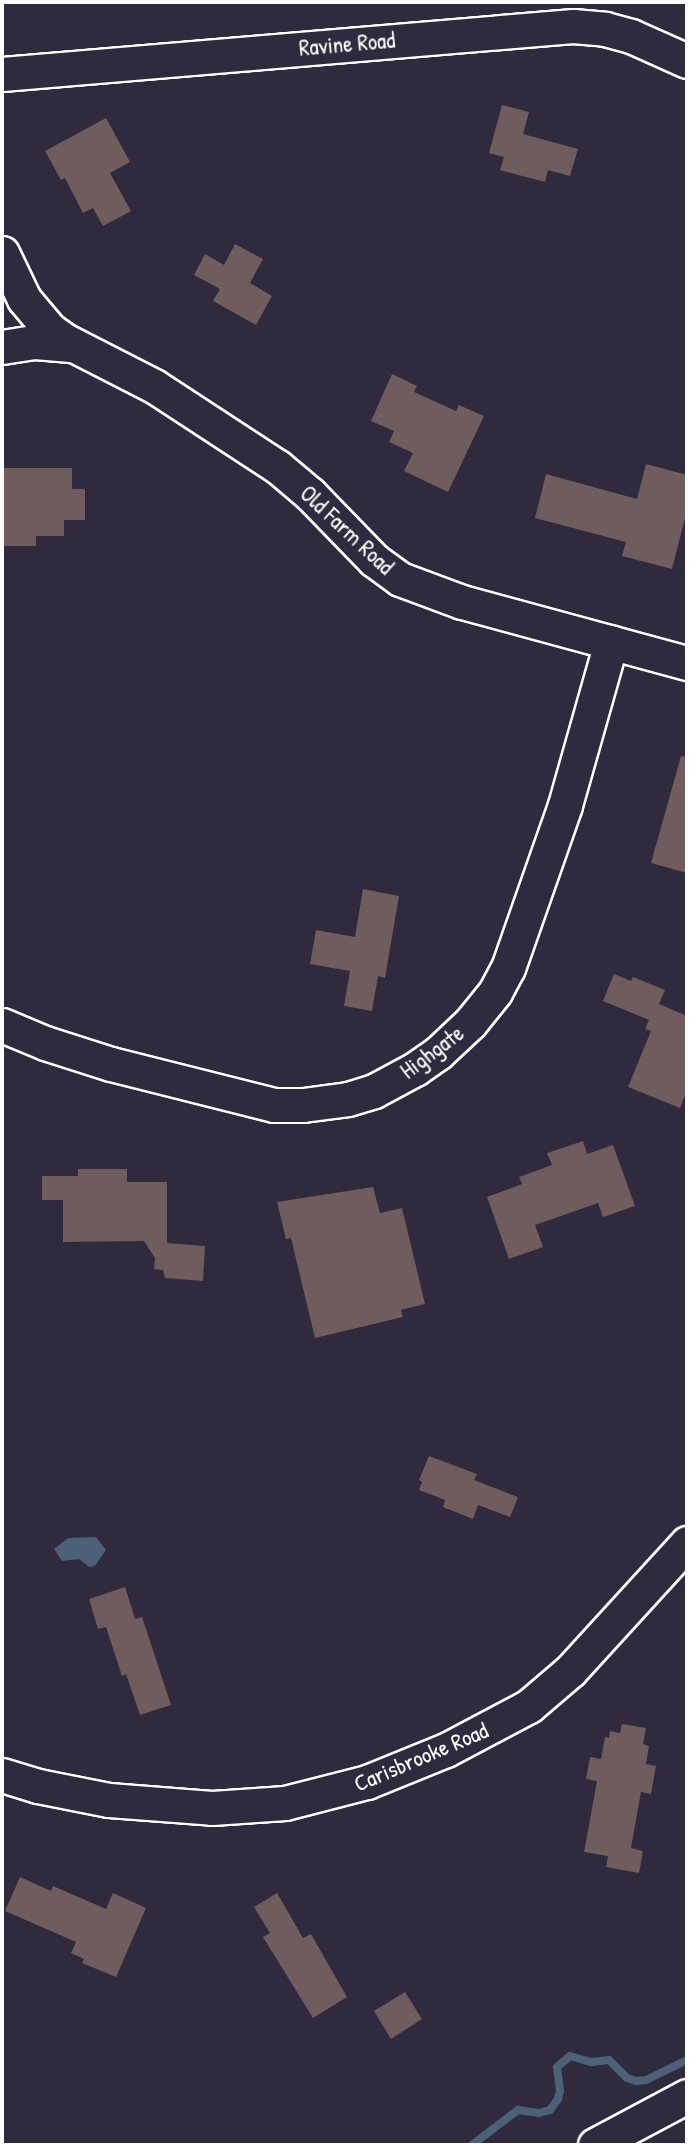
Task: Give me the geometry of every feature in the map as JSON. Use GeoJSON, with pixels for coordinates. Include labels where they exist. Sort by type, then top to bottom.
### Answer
{"type":"FeatureCollection","features":[{"type":"Feature","properties":{"kind":"street","name":"Ravine Road"},"geometry":{"type":"LineString","coordinates":[[2,74],[573,26],[625,34],[687,61]]}},
{"type":"Feature","properties":{"kind":"street"},"geometry":{"type":"LineString","coordinates":[[2,252],[2,277]]}},
{"type":"Feature","properties":{"kind":"street","name":"Old Farm Road"},"geometry":{"type":"LineString","coordinates":[[2,252],[19,292],[35,315],[56,335],[145,380],[265,457],[301,485],[374,560],[400,579],[449,598],[687,663]]}},
{"type":"Feature","properties":{"kind":"street","name":"Old Farm Road"},"geometry":{"type":"LineString","coordinates":[[2,347],[35,342],[76,346]]}},
{"type":"Feature","properties":{"kind":"street","name":"Highgate"},"geometry":{"type":"LineString","coordinates":[[2,1025],[44,1043],[111,1064],[274,1105],[303,1105],[348,1098],[374,1091],[415,1069],[449,1044],[479,1014],[508,968],[565,805],[611,642]]}},
{"type":"Feature","properties":{"kind":"street","name":"Carisbrooke Road"},"geometry":{"type":"LineString","coordinates":[[2,1775],[53,1790],[109,1801],[201,1808],[285,1803],[367,1783],[455,1746],[529,1706],[571,1670],[687,1543]]}},
{"type":"Feature","properties":{"kind":"street"},"geometry":{"type":"LineString","coordinates":[[595,2145],[687,2096]]}},
{"type":"Feature","properties":{"kind":"water"},"geometry":{"type":"Polygon","coordinates":[[[96,1537],[106,1550],[95,1566],[89,1567],[79,1559],[62,1561],[54,1549],[68,1538],[96,1537]]]}},
{"type":"Feature","properties":{"kind":"building"},"geometry":{"type":"Polygon","coordinates":[[[502,105],[529,112],[523,134],[578,149],[570,176],[548,170],[545,182],[500,170],[504,157],[489,153],[502,105]]]}},
{"type":"Feature","properties":{"kind":"building"},"geometry":{"type":"Polygon","coordinates":[[[106,118],[130,162],[110,173],[131,211],[103,226],[93,208],[83,213],[65,178],[61,180],[45,151],[106,118]]]}},
{"type":"Feature","properties":{"kind":"building"},"geometry":{"type":"Polygon","coordinates":[[[235,244],[263,259],[250,283],[272,296],[256,325],[213,301],[220,289],[194,275],[205,254],[224,265],[235,244]]]}},
{"type":"Feature","properties":{"kind":"building"},"geometry":{"type":"Polygon","coordinates":[[[392,374],[417,386],[414,392],[456,411],[459,405],[484,416],[448,492],[404,471],[413,453],[389,442],[394,431],[371,421],[392,374]]]}},
{"type":"Feature","properties":{"kind":"building"},"geometry":{"type":"Polygon","coordinates":[[[646,464],[687,475],[687,510],[672,569],[622,556],[626,542],[535,518],[546,474],[637,499],[646,464]]]}},
{"type":"Feature","properties":{"kind":"building"},"geometry":{"type":"Polygon","coordinates":[[[2,468],[72,468],[72,489],[85,489],[85,520],[64,520],[64,536],[36,536],[36,546],[2,546],[2,468]]]}},
{"type":"Feature","properties":{"kind":"building"},"geometry":{"type":"Polygon","coordinates":[[[681,756],[687,757],[687,873],[651,863],[681,756]]]}},
{"type":"Feature","properties":{"kind":"building"},"geometry":{"type":"Polygon","coordinates":[[[363,889],[399,896],[385,978],[378,976],[372,1011],[344,1006],[350,971],[310,964],[316,930],[355,937],[363,889]]]}},
{"type":"Feature","properties":{"kind":"building"},"geometry":{"type":"Polygon","coordinates":[[[614,974],[631,981],[633,977],[665,990],[659,1004],[687,1016],[687,1090],[680,1108],[628,1087],[651,1031],[645,1029],[649,1020],[603,1001],[614,974]]]}},
{"type":"Feature","properties":{"kind":"building"},"geometry":{"type":"Polygon","coordinates":[[[583,1141],[587,1154],[613,1145],[635,1206],[603,1217],[598,1203],[535,1225],[543,1247],[509,1259],[487,1197],[522,1184],[519,1177],[552,1165],[547,1153],[583,1141]]]}},
{"type":"Feature","properties":{"kind":"building"},"geometry":{"type":"Polygon","coordinates":[[[78,1169],[127,1169],[127,1182],[167,1182],[167,1243],[205,1246],[203,1281],[165,1278],[163,1270],[154,1269],[155,1258],[144,1241],[63,1242],[63,1200],[42,1200],[42,1176],[78,1176],[78,1169]]]}},
{"type":"Feature","properties":{"kind":"building"},"geometry":{"type":"Polygon","coordinates":[[[373,1187],[380,1213],[402,1208],[425,1304],[401,1310],[403,1317],[315,1338],[291,1238],[286,1239],[277,1202],[373,1187]]]}},
{"type":"Feature","properties":{"kind":"building"},"geometry":{"type":"Polygon","coordinates":[[[429,1456],[477,1474],[474,1480],[518,1497],[510,1517],[478,1505],[473,1519],[443,1507],[445,1500],[419,1490],[422,1482],[419,1480],[429,1456]]]}},
{"type":"Feature","properties":{"kind":"building"},"geometry":{"type":"Polygon","coordinates":[[[125,1587],[135,1619],[142,1617],[171,1705],[140,1715],[126,1674],[122,1676],[106,1627],[98,1629],[89,1599],[125,1587]]]}},
{"type":"Feature","properties":{"kind":"building"},"geometry":{"type":"Polygon","coordinates":[[[622,1724],[646,1728],[643,1744],[649,1746],[646,1764],[656,1766],[651,1794],[641,1792],[631,1848],[643,1851],[639,1873],[606,1867],[608,1856],[584,1852],[597,1781],[586,1779],[590,1757],[601,1759],[605,1737],[609,1738],[610,1731],[620,1733],[622,1724]]]}},
{"type":"Feature","properties":{"kind":"building"},"geometry":{"type":"Polygon","coordinates":[[[20,1877],[51,1891],[53,1886],[106,1909],[113,1893],[146,1908],[116,1977],[82,1963],[84,1959],[71,1953],[76,1942],[5,1911],[20,1877]]]}},
{"type":"Feature","properties":{"kind":"building"},"geometry":{"type":"Polygon","coordinates":[[[277,1893],[303,1938],[311,1934],[347,1997],[313,2018],[263,1937],[270,1933],[254,1907],[277,1893]]]}},
{"type":"Feature","properties":{"kind":"building"},"geometry":{"type":"Polygon","coordinates":[[[405,1992],[422,2019],[391,2039],[374,2011],[405,1992]]]}},
{"type":"Feature","properties":{"kind":"waterway"},"geometry":{"type":"LineString","coordinates":[[472,2145],[518,2110],[539,2113],[550,2110],[560,2091],[557,2067],[570,2056],[591,2062],[609,2060],[627,2078],[636,2081],[646,2080],[687,2060]]}}]}
